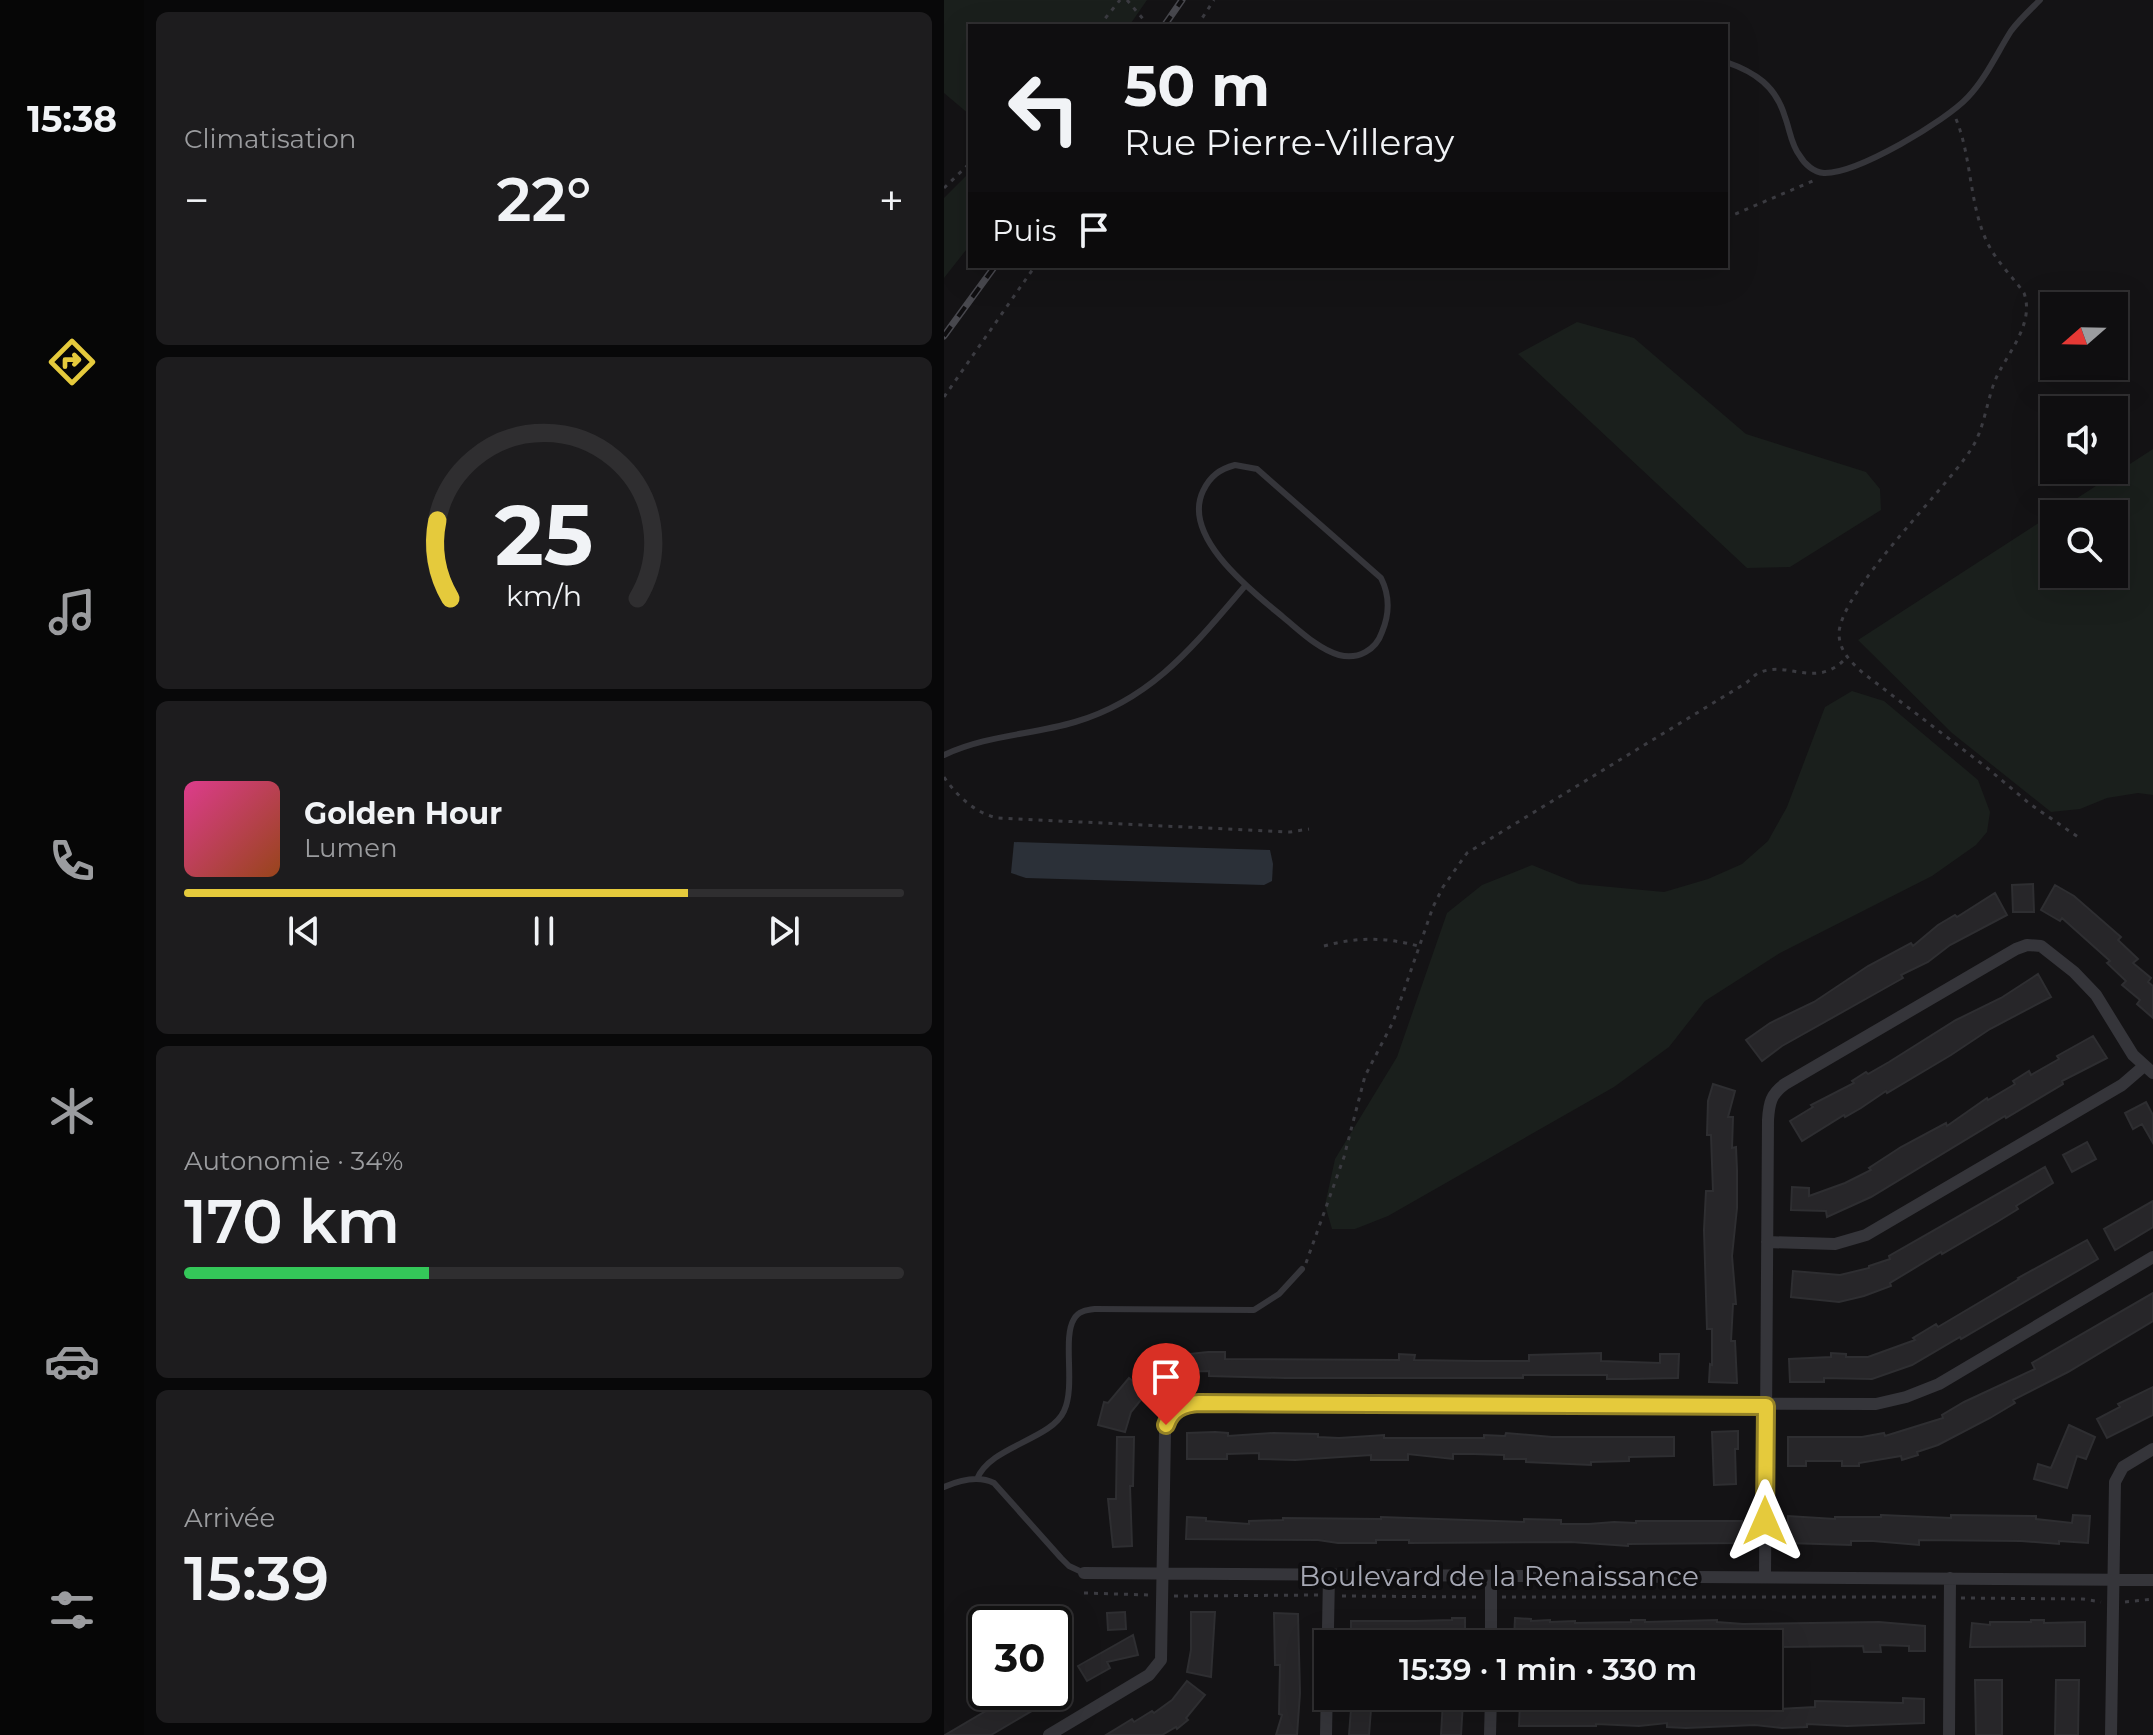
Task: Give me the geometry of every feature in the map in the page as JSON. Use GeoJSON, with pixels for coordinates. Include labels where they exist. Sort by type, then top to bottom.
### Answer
{"type":"FeatureCollection","features":[{"type":"Feature","properties":{"kind":"street"},"geometry":{"type":"LineString","coordinates":[[1765,1577],[1767,1242],[1768,1108],[1776,1091],[2019,947],[2031,944],[2041,946],[2074,972],[2096,995],[2133,1055],[2149,1070],[1866,1235],[1835,1244],[1767,1242]]}},
{"type":"Feature","properties":{"kind":"street"},"geometry":{"type":"LineString","coordinates":[[1049,1735],[1156,1669],[1163,1650],[1166,1425],[1174,1412],[1187,1404],[1865,1406],[1916,1394],[1946,1380],[2153,1257]]}},
{"type":"Feature","properties":{"kind":"street"},"geometry":{"type":"LineString","coordinates":[[2111,1735],[2116,1477],[2123,1467],[2153,1449]]}},
{"type":"Feature","properties":{"kind":"street","name":"Boulevard de la Renaissance"},"geometry":{"type":"LineString","coordinates":[[1084,1573],[2153,1580]]}},
{"type":"Feature","properties":{"kind":"street"},"geometry":{"type":"LineString","coordinates":[[1326,1735],[1329,1575]]}},
{"type":"Feature","properties":{"kind":"street"},"geometry":{"type":"LineString","coordinates":[[1491,1577],[1491,1630]]}},
{"type":"Feature","properties":{"kind":"street"},"geometry":{"type":"LineString","coordinates":[[1949,1735],[1950,1578]]}},
{"type":"Feature","properties":{"kind":"street"},"geometry":{"type":"LineString","coordinates":[[1490,1735],[1491,1710]]}},
{"type":"Feature","properties":{"kind":"lane"},"geometry":{"type":"LineString","coordinates":[[1728,63],[1757,76],[1770,86],[1782,107],[1798,154],[1812,169],[1824,173],[1864,162],[1952,113],[1979,84],[2013,28],[2040,0]]}},
{"type":"Feature","properties":{"kind":"lane"},"geometry":{"type":"LineString","coordinates":[[1235,465],[1257,469],[1381,578],[1389,602],[1377,643],[1367,652],[1354,656],[1338,655],[1310,639],[1245,586],[1211,545],[1199,512],[1200,499],[1214,476],[1235,465]]}},
{"type":"Feature","properties":{"kind":"lane"},"geometry":{"type":"LineString","coordinates":[[944,755],[979,741],[1076,722],[1130,699],[1177,662],[1245,586]]}},
{"type":"Feature","properties":{"kind":"lane"},"geometry":{"type":"LineString","coordinates":[[977,1479],[987,1464],[1061,1416],[1068,1397],[1072,1323],[1080,1313],[1095,1309],[1254,1310],[1279,1294],[1302,1269]]}},
{"type":"Feature","properties":{"kind":"lane"},"geometry":{"type":"LineString","coordinates":[[944,1487],[977,1479],[994,1483],[1061,1558],[1084,1573]]}},
{"type":"Feature","properties":{"kind":"path"},"geometry":{"type":"LineString","coordinates":[[1101,24],[1120,0]]}},
{"type":"Feature","properties":{"kind":"path"},"geometry":{"type":"LineString","coordinates":[[1127,0],[1147,24]]}},
{"type":"Feature","properties":{"kind":"path"},"geometry":{"type":"LineString","coordinates":[[1198,24],[1214,0]]}},
{"type":"Feature","properties":{"kind":"path"},"geometry":{"type":"LineString","coordinates":[[1952,113],[1961,130],[1967,153],[1985,240],[1993,255],[2024,293],[2026,314],[2022,330],[1998,375],[1973,447],[1849,603],[1839,630],[1847,657],[2030,804],[2078,837]]}},
{"type":"Feature","properties":{"kind":"path"},"geometry":{"type":"LineString","coordinates":[[944,188],[968,165]]}},
{"type":"Feature","properties":{"kind":"path"},"geometry":{"type":"LineString","coordinates":[[1728,217],[1810,183],[1824,173]]}},
{"type":"Feature","properties":{"kind":"path"},"geometry":{"type":"LineString","coordinates":[[944,397],[1034,268]]}},
{"type":"Feature","properties":{"kind":"path"},"geometry":{"type":"LineString","coordinates":[[1302,1269],[1344,1157],[1365,1076],[1393,1022],[1418,946],[1443,887],[1456,866],[1480,844],[1733,691],[1757,673],[1771,670],[1801,674],[1826,672],[1847,657]]}},
{"type":"Feature","properties":{"kind":"path"},"geometry":{"type":"LineString","coordinates":[[944,777],[952,789],[973,807],[997,818],[1290,832],[1309,829]]}},
{"type":"Feature","properties":{"kind":"path"},"geometry":{"type":"LineString","coordinates":[[1324,946],[1366,938],[1393,939],[1418,946]]}},
{"type":"Feature","properties":{"kind":"path"},"geometry":{"type":"LineString","coordinates":[[1084,1593],[1146,1595]]}},
{"type":"Feature","properties":{"kind":"path","name":"Boulevard de la Renaissance"},"geometry":{"type":"LineString","coordinates":[[1180,1596],[1310,1595]]}},
{"type":"Feature","properties":{"kind":"path","name":"Boulevard de la Renaissance"},"geometry":{"type":"LineString","coordinates":[[1345,1596],[1472,1597]]}},
{"type":"Feature","properties":{"kind":"path","name":"Boulevard de la Renaissance"},"geometry":{"type":"LineString","coordinates":[[1510,1597],[1930,1597]]}},
{"type":"Feature","properties":{"kind":"path"},"geometry":{"type":"LineString","coordinates":[[1968,1598],[2083,1599],[2096,1602]]}},
{"type":"Feature","properties":{"kind":"path"},"geometry":{"type":"LineString","coordinates":[[2132,1601],[2153,1599]]}},
{"type":"Feature","properties":{"kind":"shaded area"},"geometry":{"type":"Polygon","coordinates":[[[944,0],[1147,0],[1130,24],[968,24],[968,113],[944,93],[944,0]]]}},
{"type":"Feature","properties":{"kind":"shaded area"},"geometry":{"type":"Polygon","coordinates":[[[968,174],[968,248],[944,278],[944,198],[968,174]]]}},
{"type":"Feature","properties":{"kind":"shaded area"},"geometry":{"type":"Polygon","coordinates":[[[1577,322],[1634,338],[1746,434],[1866,472],[1880,489],[1881,510],[1790,567],[1747,568],[1518,354],[1577,322]]]}},
{"type":"Feature","properties":{"kind":"shaded area"},"geometry":{"type":"Polygon","coordinates":[[[2153,449],[2153,795],[2138,793],[2107,798],[2080,809],[2051,812],[1952,733],[1858,640],[2040,522],[2040,588],[2128,588],[2128,500],[2074,500],[2099,484],[2128,484],[2128,465],[2153,449]]]}},
{"type":"Feature","properties":{"kind":"shaded area"},"geometry":{"type":"Polygon","coordinates":[[[1852,691],[1884,701],[1978,780],[1990,812],[1987,832],[1976,845],[1932,876],[1780,953],[1705,1001],[1669,1047],[1614,1087],[1388,1216],[1355,1229],[1332,1229],[1325,1205],[1335,1159],[1397,1057],[1447,913],[1482,885],[1532,865],[1579,884],[1664,892],[1708,879],[1742,864],[1768,841],[1787,807],[1825,707],[1852,691]]]}},
{"type":"Feature","properties":{"kind":"shaded area"},"geometry":{"type":"Polygon","coordinates":[[[1014,842],[1270,850],[1272,881],[1264,885],[1026,878],[1011,873],[1014,842]]]}},
{"type":"Feature","properties":{"kind":"building"},"geometry":{"type":"Polygon","coordinates":[[[2033,884],[2034,912],[2013,912],[2012,885],[2033,884]]]}},
{"type":"Feature","properties":{"kind":"building"},"geometry":{"type":"Polygon","coordinates":[[[2055,885],[2074,896],[2121,937],[2118,940],[2138,959],[2133,963],[2151,978],[2148,982],[2153,986],[2153,1018],[2137,1004],[2140,1000],[2122,985],[2126,981],[2107,963],[2110,961],[2062,918],[2060,921],[2041,910],[2055,885]]]}},
{"type":"Feature","properties":{"kind":"building"},"geometry":{"type":"Polygon","coordinates":[[[1995,893],[2007,915],[1950,945],[1928,962],[1901,975],[1903,978],[1782,1046],[1762,1061],[1746,1040],[1770,1023],[1814,1002],[1868,966],[1911,943],[1913,946],[1938,925],[1995,893]]]}},
{"type":"Feature","properties":{"kind":"building"},"geometry":{"type":"Polygon","coordinates":[[[2038,974],[2051,997],[1990,1029],[1802,1141],[1790,1121],[1813,1107],[1811,1105],[1854,1083],[1852,1081],[1866,1072],[1868,1074],[2038,974]]]}},
{"type":"Feature","properties":{"kind":"building"},"geometry":{"type":"Polygon","coordinates":[[[2093,1036],[2107,1058],[2062,1081],[2063,1084],[1871,1197],[1827,1217],[1826,1211],[1791,1210],[1792,1187],[1809,1188],[1809,1196],[1871,1170],[1869,1168],[1901,1147],[1946,1123],[1947,1126],[1987,1098],[2015,1084],[2013,1081],[2029,1071],[2031,1075],[2093,1036]]]}},
{"type":"Feature","properties":{"kind":"building"},"geometry":{"type":"Polygon","coordinates":[[[1713,1084],[1735,1091],[1728,1117],[1733,1117],[1732,1148],[1736,1147],[1737,1170],[1732,1256],[1736,1304],[1733,1304],[1731,1341],[1735,1341],[1737,1383],[1709,1382],[1712,1329],[1707,1329],[1704,1230],[1706,1191],[1713,1191],[1711,1135],[1707,1135],[1708,1101],[1713,1084]]]}},
{"type":"Feature","properties":{"kind":"building"},"geometry":{"type":"Polygon","coordinates":[[[2146,1102],[2153,1115],[2153,1143],[2142,1124],[2133,1129],[2125,1113],[2146,1102]]]}},
{"type":"Feature","properties":{"kind":"building"},"geometry":{"type":"Polygon","coordinates":[[[2087,1142],[2096,1159],[2072,1172],[2063,1155],[2087,1142]]]}},
{"type":"Feature","properties":{"kind":"building"},"geometry":{"type":"Polygon","coordinates":[[[2045,1167],[2053,1183],[2016,1206],[2018,1209],[1941,1252],[1890,1283],[1891,1286],[1839,1302],[1791,1297],[1793,1271],[1840,1275],[1869,1268],[1890,1259],[1889,1256],[2045,1167]]]}},
{"type":"Feature","properties":{"kind":"building"},"geometry":{"type":"Polygon","coordinates":[[[2153,1201],[2153,1227],[2115,1250],[2104,1229],[2153,1201]]]}},
{"type":"Feature","properties":{"kind":"building"},"geometry":{"type":"Polygon","coordinates":[[[2087,1240],[2098,1259],[1912,1365],[1872,1379],[1824,1378],[1824,1382],[1790,1382],[1789,1359],[1831,1357],[1831,1353],[1868,1357],[1915,1340],[1913,1338],[1936,1324],[1938,1327],[2087,1240]]]}},
{"type":"Feature","properties":{"kind":"building"},"geometry":{"type":"Polygon","coordinates":[[[2153,1293],[2153,1321],[2068,1372],[2013,1400],[2015,1403],[1990,1418],[1938,1445],[1917,1452],[1918,1455],[1902,1460],[1901,1456],[1859,1463],[1859,1466],[1842,1466],[1842,1461],[1806,1461],[1806,1466],[1788,1466],[1788,1437],[1862,1437],[1884,1433],[1885,1436],[1943,1418],[1942,1415],[1964,1402],[2035,1369],[2032,1363],[2153,1293]]]}},
{"type":"Feature","properties":{"kind":"building"},"geometry":{"type":"Polygon","coordinates":[[[1225,1352],[1225,1359],[1399,1360],[1399,1354],[1415,1355],[1414,1360],[1475,1361],[1529,1361],[1529,1355],[1601,1353],[1601,1361],[1660,1363],[1660,1354],[1679,1354],[1678,1378],[1523,1375],[1523,1378],[1285,1378],[1209,1376],[1209,1371],[1180,1372],[1156,1381],[1131,1412],[1125,1432],[1098,1425],[1104,1402],[1108,1403],[1129,1378],[1135,1383],[1149,1364],[1147,1359],[1160,1354],[1162,1359],[1225,1352]]]}},
{"type":"Feature","properties":{"kind":"building"},"geometry":{"type":"Polygon","coordinates":[[[2153,1387],[2153,1415],[2107,1438],[2097,1419],[2120,1407],[2118,1404],[2153,1387]]]}},
{"type":"Feature","properties":{"kind":"building"},"geometry":{"type":"Polygon","coordinates":[[[2069,1425],[2095,1437],[2086,1459],[2077,1456],[2067,1488],[2034,1479],[2038,1464],[2051,1468],[2069,1425]]]}},
{"type":"Feature","properties":{"kind":"building"},"geometry":{"type":"Polygon","coordinates":[[[1738,1431],[1736,1484],[1714,1485],[1712,1432],[1738,1431]]]}},
{"type":"Feature","properties":{"kind":"building"},"geometry":{"type":"Polygon","coordinates":[[[1187,1433],[1228,1433],[1228,1436],[1273,1433],[1318,1434],[1318,1437],[1339,1438],[1384,1435],[1384,1438],[1484,1438],[1484,1435],[1505,1436],[1506,1433],[1552,1437],[1674,1437],[1674,1456],[1629,1457],[1629,1461],[1591,1462],[1591,1465],[1526,1462],[1526,1459],[1504,1459],[1504,1455],[1474,1454],[1453,1454],[1453,1459],[1408,1454],[1408,1460],[1371,1460],[1371,1455],[1259,1459],[1259,1453],[1227,1454],[1227,1459],[1187,1459],[1187,1433]]]}},
{"type":"Feature","properties":{"kind":"building"},"geometry":{"type":"Polygon","coordinates":[[[1117,1437],[1134,1437],[1133,1486],[1130,1486],[1132,1546],[1113,1547],[1108,1499],[1116,1499],[1117,1437]]]}},
{"type":"Feature","properties":{"kind":"building"},"geometry":{"type":"Polygon","coordinates":[[[1881,1515],[1951,1518],[1951,1515],[2036,1516],[2036,1519],[2072,1523],[2073,1515],[2090,1516],[2088,1543],[1919,1540],[1919,1545],[1873,1541],[1851,1541],[1851,1545],[1788,1543],[1788,1516],[1835,1519],[1881,1515]]]}},
{"type":"Feature","properties":{"kind":"building"},"geometry":{"type":"Polygon","coordinates":[[[1187,1517],[1249,1524],[1249,1521],[1283,1518],[1381,1517],[1524,1522],[1524,1519],[1561,1520],[1561,1524],[1742,1521],[1741,1543],[1628,1546],[1571,1542],[1409,1543],[1409,1540],[1376,1540],[1376,1543],[1338,1543],[1318,1540],[1186,1539],[1187,1517]]]}},
{"type":"Feature","properties":{"kind":"building"},"geometry":{"type":"Polygon","coordinates":[[[1125,1612],[1126,1629],[1108,1630],[1107,1613],[1125,1612]]]}},
{"type":"Feature","properties":{"kind":"building"},"geometry":{"type":"Polygon","coordinates":[[[1191,1612],[1215,1612],[1211,1677],[1187,1672],[1191,1650],[1191,1612]]]}},
{"type":"Feature","properties":{"kind":"building"},"geometry":{"type":"Polygon","coordinates":[[[1274,1613],[1298,1614],[1300,1693],[1297,1735],[1276,1735],[1282,1715],[1279,1714],[1280,1665],[1275,1665],[1274,1613]]]}},
{"type":"Feature","properties":{"kind":"building"},"geometry":{"type":"Polygon","coordinates":[[[1465,1618],[1465,1630],[1351,1630],[1351,1621],[1465,1618]]]}},
{"type":"Feature","properties":{"kind":"building"},"geometry":{"type":"Polygon","coordinates":[[[1515,1618],[1575,1623],[1631,1620],[1717,1620],[1743,1624],[1879,1622],[1925,1626],[1925,1651],[1909,1651],[1909,1646],[1880,1645],[1881,1652],[1864,1652],[1863,1646],[1782,1647],[1782,1630],[1514,1630],[1515,1618]]]}},
{"type":"Feature","properties":{"kind":"building"},"geometry":{"type":"Polygon","coordinates":[[[2044,1620],[2044,1623],[2085,1622],[2085,1646],[1970,1647],[1972,1623],[1990,1625],[1990,1622],[2044,1620]]]}},
{"type":"Feature","properties":{"kind":"building"},"geometry":{"type":"Polygon","coordinates":[[[1133,1635],[1138,1655],[1107,1662],[1110,1668],[1087,1681],[1078,1666],[1133,1635]]]}},
{"type":"Feature","properties":{"kind":"building"},"geometry":{"type":"Polygon","coordinates":[[[1975,1680],[2002,1680],[2002,1735],[1976,1735],[1975,1680]]]}},
{"type":"Feature","properties":{"kind":"building"},"geometry":{"type":"Polygon","coordinates":[[[2056,1680],[2079,1680],[2078,1735],[2055,1735],[2056,1680]]]}},
{"type":"Feature","properties":{"kind":"building"},"geometry":{"type":"Polygon","coordinates":[[[1187,1681],[1205,1695],[1186,1718],[1188,1720],[1177,1729],[1162,1735],[1106,1735],[1132,1719],[1134,1722],[1152,1711],[1154,1713],[1172,1700],[1187,1681]]]}},
{"type":"Feature","properties":{"kind":"building"},"geometry":{"type":"Polygon","coordinates":[[[1903,1698],[1924,1699],[1924,1723],[1807,1724],[1807,1727],[1782,1728],[1755,1725],[1686,1728],[1667,1727],[1667,1723],[1639,1726],[1519,1726],[1520,1710],[1782,1710],[1815,1707],[1815,1701],[1903,1703],[1903,1698]]]}},
{"type":"Feature","properties":{"kind":"building"},"geometry":{"type":"Polygon","coordinates":[[[987,1710],[1033,1710],[991,1735],[945,1735],[987,1710]]]}},
{"type":"Feature","properties":{"kind":"building"},"geometry":{"type":"Polygon","coordinates":[[[1351,1710],[1371,1710],[1369,1735],[1349,1735],[1351,1710]]]}},
{"type":"Feature","properties":{"kind":"building"},"geometry":{"type":"Polygon","coordinates":[[[1442,1710],[1463,1710],[1461,1735],[1441,1735],[1442,1710]]]}},
{"type":"Feature","properties":{"kind":"railway"},"geometry":{"type":"LineString","coordinates":[[1165,24],[1182,0]]}},
{"type":"Feature","properties":{"kind":"railway"},"geometry":{"type":"LineString","coordinates":[[944,336],[994,268]]}},
{"type":"Feature","properties":{"kind":"route"},"geometry":{"type":"LineString","coordinates":[[1166,1425],[1178,1408],[1199,1403],[1766,1406],[1765,1521]]}}]}
